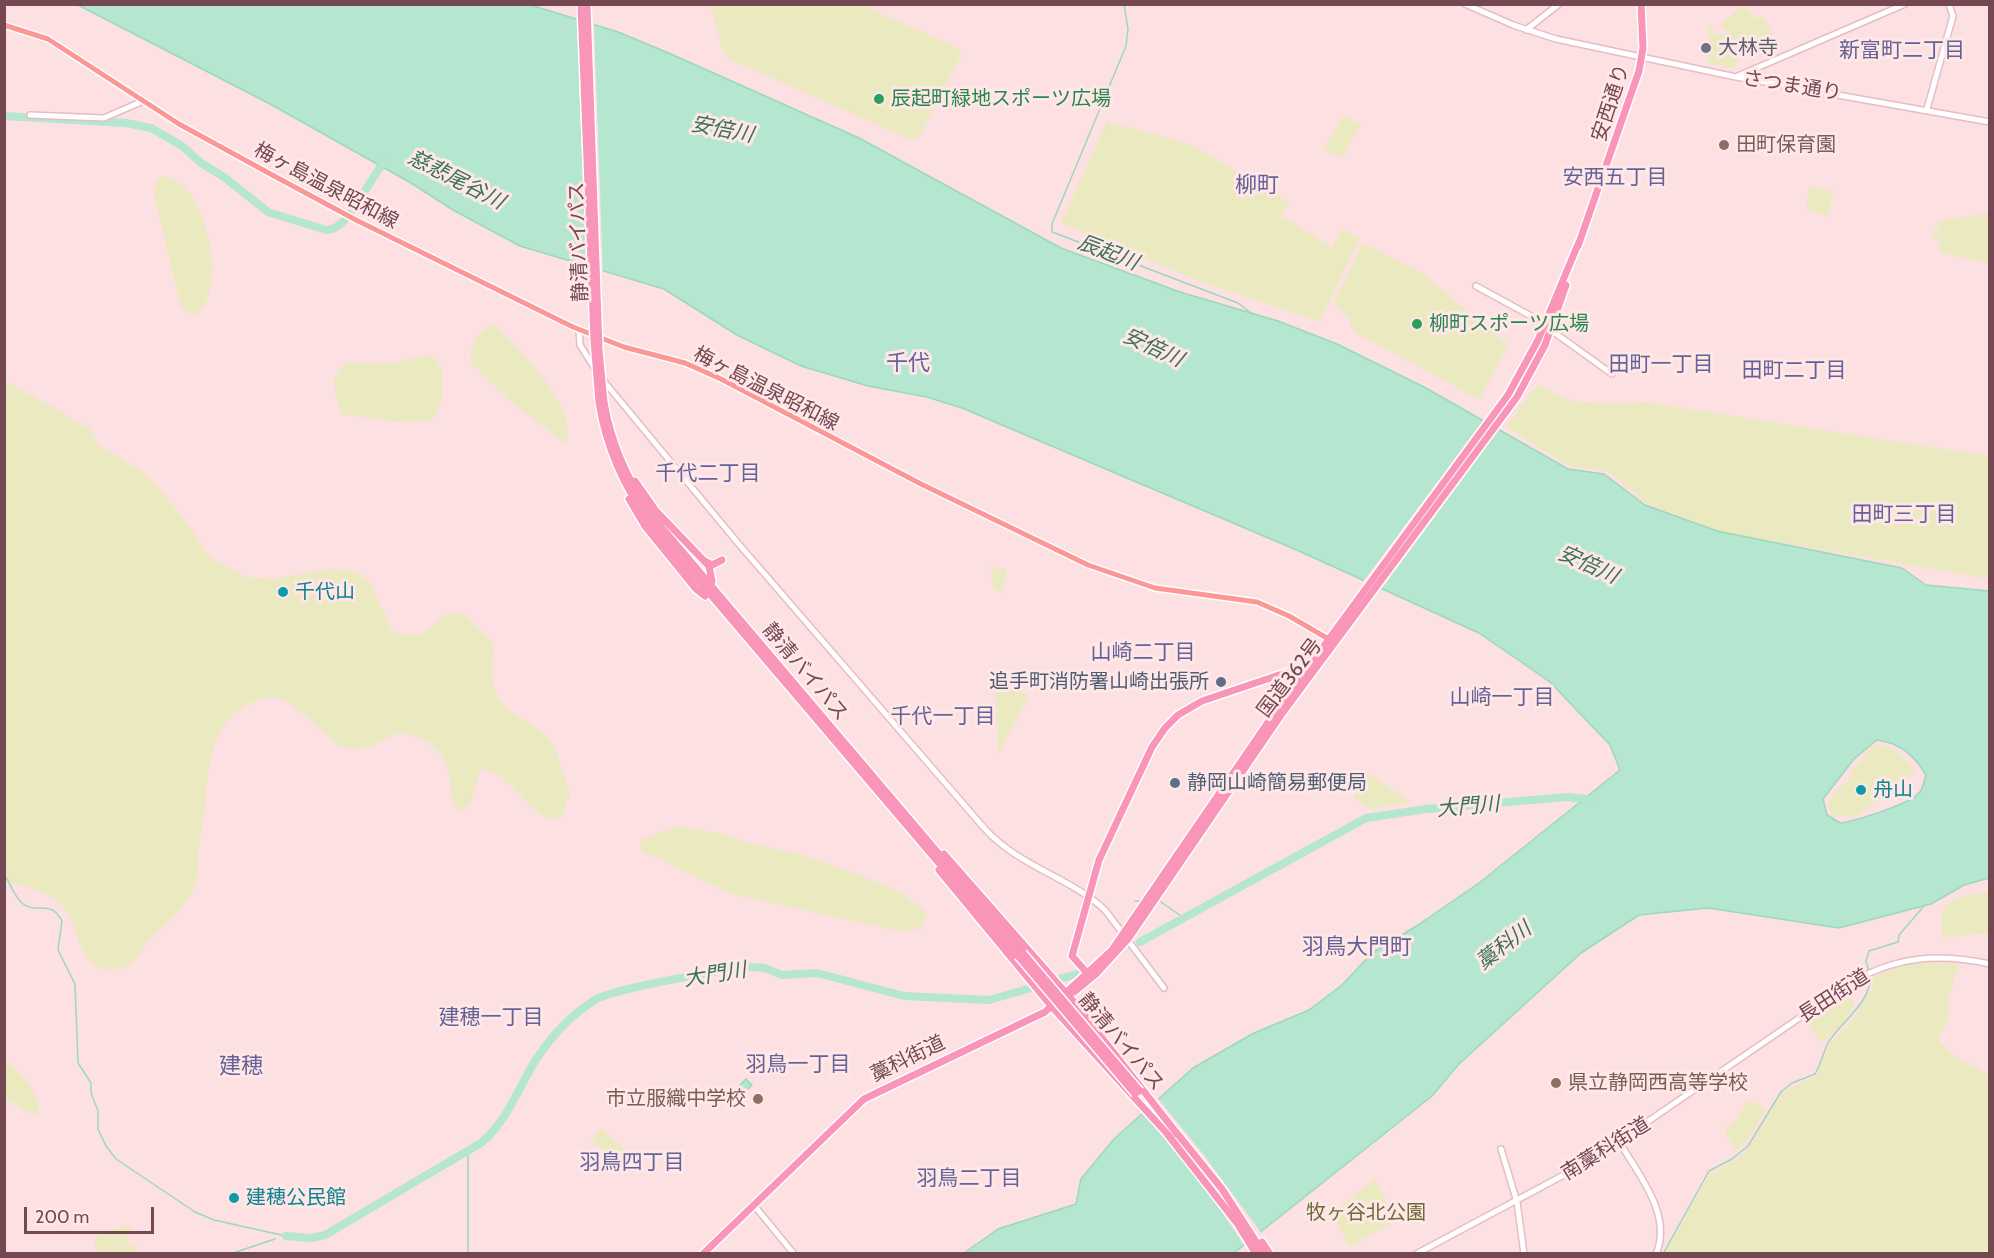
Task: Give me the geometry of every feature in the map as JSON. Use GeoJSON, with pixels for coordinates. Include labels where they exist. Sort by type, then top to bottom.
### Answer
{"type":"FeatureCollection","features":[{"type":"Feature","properties":{"kind":"highway","name":"静清バイパス"},"geometry":{"type":"LineString","coordinates":[[581,4],[595,362],[601,402],[620,459],[638,496],[702,581],[1175,1136],[1236,1210],[1264,1254]]}},
{"type":"Feature","properties":{"kind":"highway","name":"静清バイパス"},"geometry":{"type":"LineString","coordinates":[[587,4],[603,389],[601,402]]}},
{"type":"Feature","properties":{"kind":"highway","name":"安西通り"},"geometry":{"type":"LineString","coordinates":[[1545,345],[1643,57]]}},
{"type":"Feature","properties":{"kind":"highway","name":"安西通り"},"geometry":{"type":"LineString","coordinates":[[1538,340],[1579,242]]}},
{"type":"Feature","properties":{"kind":"highway","name":"国道362号"},"geometry":{"type":"LineString","coordinates":[[1067,994],[1126,936],[1300,677],[1508,395],[1538,340]]}},
{"type":"Feature","properties":{"kind":"highway","name":"国道362号"},"geometry":{"type":"LineString","coordinates":[[1067,994],[1074,992],[1097,973],[1126,936],[1275,724],[1517,398],[1545,345]]}},
{"type":"Feature","properties":{"kind":"highway"},"geometry":{"type":"LineString","coordinates":[[601,402],[634,481],[656,511],[705,561],[711,570],[712,581]]}},
{"type":"Feature","properties":{"kind":"highway"},"geometry":{"type":"LineString","coordinates":[[601,402],[613,468],[634,509],[696,589],[705,596]]}},
{"type":"Feature","properties":{"kind":"highway"},"geometry":{"type":"LineString","coordinates":[[705,561],[712,564],[722,561]]}},
{"type":"Feature","properties":{"kind":"highway","name":"国道362号"},"geometry":{"type":"LineString","coordinates":[[1088,974],[1072,956],[1088,896],[1099,860],[1152,747],[1171,721],[1185,710],[1215,696],[1288,672],[1300,677]]}},
{"type":"Feature","properties":{"kind":"highway","name":"静清バイパス"},"geometry":{"type":"LineString","coordinates":[[880,791],[895,812],[1020,955]]}},
{"type":"Feature","properties":{"kind":"highway"},"geometry":{"type":"LineString","coordinates":[[880,791],[964,876],[1067,994],[1095,1027],[1175,1136]]}},
{"type":"Feature","properties":{"kind":"highway"},"geometry":{"type":"LineString","coordinates":[[895,812],[911,836],[1052,1007],[1175,1136]]}},
{"type":"Feature","properties":{"kind":"highway","name":"藁科街道"},"geometry":{"type":"LineString","coordinates":[[703,1254],[864,1099],[1052,1007],[1067,994]]}},
{"type":"Feature","properties":{"kind":"highway","name":"静清バイパス"},"geometry":{"type":"LineString","coordinates":[[1175,1136],[1254,1254]]}},
{"type":"Feature","properties":{"kind":"highway"},"geometry":{"type":"LineString","coordinates":[[1236,1210],[1270,1254]]}},
{"type":"Feature","properties":{"kind":"main road","name":"梅ヶ島温泉昭和線"},"geometry":{"type":"LineString","coordinates":[[4,25],[32,32],[54,42],[143,101],[356,220],[579,330],[624,347],[685,363],[715,376],[902,475],[1088,565],[1155,588],[1257,602],[1337,641]]}},
{"type":"Feature","properties":{"kind":"street","name":"さつま通り"},"geometry":{"type":"LineString","coordinates":[[1465,4],[1526,30],[1643,57],[1989,122]]}},
{"type":"Feature","properties":{"kind":"street"},"geometry":{"type":"LineString","coordinates":[[1526,30],[1559,4]]}},
{"type":"Feature","properties":{"kind":"street"},"geometry":{"type":"LineString","coordinates":[[1641,4],[1643,57]]}},
{"type":"Feature","properties":{"kind":"street"},"geometry":{"type":"LineString","coordinates":[[1736,76],[1905,4]]}},
{"type":"Feature","properties":{"kind":"street"},"geometry":{"type":"LineString","coordinates":[[1927,109],[1953,16],[1949,4]]}},
{"type":"Feature","properties":{"kind":"street"},"geometry":{"type":"LineString","coordinates":[[30,115],[104,118],[143,101]]}},
{"type":"Feature","properties":{"kind":"street"},"geometry":{"type":"LineString","coordinates":[[1476,286],[1539,321]]}},
{"type":"Feature","properties":{"kind":"street"},"geometry":{"type":"LineString","coordinates":[[579,330],[583,351],[627,411],[985,829],[1017,858],[1088,896],[1105,910],[1164,988]]}},
{"type":"Feature","properties":{"kind":"street"},"geometry":{"type":"LineString","coordinates":[[1555,333],[1612,374]]}},
{"type":"Feature","properties":{"kind":"street","name":"長田街道"},"geometry":{"type":"LineString","coordinates":[[1786,1028],[1873,970],[1908,959],[1928,957],[1989,964]]}},
{"type":"Feature","properties":{"kind":"street","name":"南藁科街道"},"geometry":{"type":"LineString","coordinates":[[1417,1253],[1516,1203],[1620,1143],[1786,1028]]}},
{"type":"Feature","properties":{"kind":"street"},"geometry":{"type":"LineString","coordinates":[[1620,1143],[1657,1210],[1660,1237],[1656,1254]]}},
{"type":"Feature","properties":{"kind":"street"},"geometry":{"type":"LineString","coordinates":[[1501,1149],[1516,1203],[1524,1254]]}},
{"type":"Feature","properties":{"kind":"street"},"geometry":{"type":"LineString","coordinates":[[753,1204],[794,1254]]}},
{"type":"Feature","properties":{"kind":"green space","name":"辰起町緑地スポーツ広場"},"geometry":{"type":"Polygon","coordinates":[[[711,5],[861,5],[958,48],[962,54],[919,138],[914,141],[729,59],[722,48],[711,5]]]}},
{"type":"Feature","properties":{"kind":"green space"},"geometry":{"type":"Polygon","coordinates":[[[1744,5],[1757,19],[1762,16],[1773,34],[1768,37],[1765,35],[1739,51],[1721,24],[1744,5]]]}},
{"type":"Feature","properties":{"kind":"green space"},"geometry":{"type":"Polygon","coordinates":[[[1710,24],[1715,36],[1722,33],[1739,59],[1734,69],[1707,63],[1709,57],[1706,54],[1712,53],[1707,25],[1710,24]]]}},
{"type":"Feature","properties":{"kind":"green space"},"geometry":{"type":"Polygon","coordinates":[[[1345,117],[1361,125],[1341,158],[1323,148],[1342,118],[1345,117]]]}},
{"type":"Feature","properties":{"kind":"green space"},"geometry":{"type":"Polygon","coordinates":[[[1107,122],[1190,144],[1289,202],[1281,216],[1332,247],[1342,229],[1360,238],[1320,322],[1196,280],[1061,223],[1107,122]]]}},
{"type":"Feature","properties":{"kind":"green space"},"geometry":{"type":"Polygon","coordinates":[[[162,176],[177,181],[190,195],[201,214],[208,237],[212,261],[211,284],[206,303],[194,315],[181,308],[155,199],[156,181],[162,176]]]}},
{"type":"Feature","properties":{"kind":"green space"},"geometry":{"type":"Polygon","coordinates":[[[1810,186],[1833,191],[1828,217],[1806,209],[1810,186]]]}},
{"type":"Feature","properties":{"kind":"green space"},"geometry":{"type":"Polygon","coordinates":[[[1989,213],[1989,263],[1940,253],[1939,239],[1932,238],[1934,230],[1939,230],[1938,221],[1989,213]]]}},
{"type":"Feature","properties":{"kind":"green space","name":"柳町スポーツ広場"},"geometry":{"type":"Polygon","coordinates":[[[1363,243],[1422,273],[1508,345],[1480,400],[1353,331],[1348,317],[1334,302],[1363,243]]]}},
{"type":"Feature","properties":{"kind":"green space"},"geometry":{"type":"Polygon","coordinates":[[[495,324],[532,364],[556,396],[564,412],[568,429],[566,444],[511,402],[472,364],[472,351],[476,339],[484,329],[495,324]]]}},
{"type":"Feature","properties":{"kind":"green space"},"geometry":{"type":"Polygon","coordinates":[[[431,355],[440,368],[443,386],[440,404],[433,420],[398,422],[341,414],[333,381],[344,363],[387,364],[431,355]]]}},
{"type":"Feature","properties":{"kind":"green space"},"geometry":{"type":"Polygon","coordinates":[[[5,380],[90,429],[98,445],[140,470],[157,486],[187,523],[208,555],[247,577],[273,579],[331,569],[350,570],[369,580],[393,633],[421,635],[446,615],[463,613],[492,642],[493,682],[502,704],[542,732],[556,750],[570,794],[562,817],[552,819],[542,815],[503,779],[492,772],[480,769],[471,803],[463,810],[459,810],[453,800],[444,760],[439,752],[426,741],[399,733],[363,748],[340,746],[287,702],[276,697],[262,699],[239,710],[228,720],[214,747],[207,778],[197,874],[189,896],[130,965],[117,969],[104,969],[94,964],[87,957],[63,906],[44,893],[5,882],[5,380]]]}},
{"type":"Feature","properties":{"kind":"green space"},"geometry":{"type":"Polygon","coordinates":[[[1537,385],[1571,401],[1615,404],[1644,402],[1989,456],[1989,579],[1717,531],[1646,503],[1610,472],[1568,465],[1506,427],[1537,385]]]}},
{"type":"Feature","properties":{"kind":"green space"},"geometry":{"type":"Polygon","coordinates":[[[991,567],[1007,570],[1002,593],[992,587],[991,567]]]}},
{"type":"Feature","properties":{"kind":"green space"},"geometry":{"type":"Polygon","coordinates":[[[995,678],[1029,696],[998,755],[995,678]]]}},
{"type":"Feature","properties":{"kind":"green space"},"geometry":{"type":"Polygon","coordinates":[[[1873,745],[1892,749],[1915,770],[1899,790],[1873,804],[1858,816],[1833,817],[1828,804],[1834,792],[1849,780],[1851,772],[1873,745]]]}},
{"type":"Feature","properties":{"kind":"green space"},"geometry":{"type":"Polygon","coordinates":[[[1369,774],[1411,802],[1370,809],[1353,798],[1369,774]]]}},
{"type":"Feature","properties":{"kind":"green space"},"geometry":{"type":"Polygon","coordinates":[[[679,826],[729,835],[744,842],[802,855],[885,885],[908,898],[928,914],[921,928],[903,932],[737,895],[707,883],[640,849],[641,840],[679,826]]]}},
{"type":"Feature","properties":{"kind":"green space"},"geometry":{"type":"Polygon","coordinates":[[[1989,892],[1989,933],[1943,937],[1942,914],[1951,901],[1989,892]]]}},
{"type":"Feature","properties":{"kind":"green space"},"geometry":{"type":"Polygon","coordinates":[[[1925,961],[1959,964],[1948,998],[1949,1018],[1938,1039],[1950,1052],[1989,1076],[1989,1253],[1664,1254],[1709,1175],[1738,1158],[1750,1147],[1784,1091],[1816,1076],[1829,1045],[1850,1023],[1865,1001],[1872,988],[1873,977],[1905,965],[1925,961]]]}},
{"type":"Feature","properties":{"kind":"green space"},"geometry":{"type":"Polygon","coordinates":[[[1846,992],[1854,1003],[1852,1009],[1841,1026],[1821,1043],[1805,1019],[1846,992]]]}},
{"type":"Feature","properties":{"kind":"green space"},"geometry":{"type":"Polygon","coordinates":[[[5,1060],[33,1091],[39,1115],[25,1111],[5,1098],[5,1060]]]}},
{"type":"Feature","properties":{"kind":"green space"},"geometry":{"type":"Polygon","coordinates":[[[1748,1100],[1766,1109],[1748,1140],[1736,1151],[1724,1130],[1735,1122],[1748,1100]]]}},
{"type":"Feature","properties":{"kind":"green space"},"geometry":{"type":"Polygon","coordinates":[[[602,1129],[629,1154],[618,1166],[591,1139],[602,1129]]]}},
{"type":"Feature","properties":{"kind":"green space","name":"牧ヶ谷北公園"},"geometry":{"type":"Polygon","coordinates":[[[1375,1179],[1396,1221],[1349,1247],[1332,1213],[1375,1179]]]}},
{"type":"Feature","properties":{"kind":"green space"},"geometry":{"type":"Polygon","coordinates":[[[130,1225],[132,1228],[125,1241],[138,1248],[135,1253],[100,1253],[94,1244],[99,1230],[106,1231],[130,1225]]]}},
{"type":"Feature","properties":{"kind":"water"},"geometry":{"type":"Polygon","coordinates":[[[78,5],[531,5],[618,32],[859,138],[1061,248],[1180,292],[1278,321],[1337,344],[1424,387],[1568,469],[1604,474],[1645,505],[1717,531],[1902,568],[1926,585],[1989,591],[1989,878],[1964,885],[1931,904],[1839,928],[1708,908],[1639,915],[1581,953],[1459,1064],[1432,1096],[1234,1253],[964,1253],[998,1229],[1076,1204],[1081,1179],[1114,1139],[1193,1068],[1252,1034],[1309,1010],[1342,985],[1372,953],[1479,883],[1620,770],[1610,745],[1550,682],[1479,633],[1299,551],[962,408],[927,397],[868,386],[801,366],[737,335],[664,289],[520,246],[270,104],[78,5]],[[1877,740],[1854,759],[1823,799],[1827,815],[1840,823],[1847,822],[1894,807],[1914,797],[1920,791],[1926,775],[1921,768],[1906,751],[1877,740]]]}},
{"type":"Feature","properties":{"kind":"water"},"geometry":{"type":"Polygon","coordinates":[[[746,1079],[752,1085],[740,1097],[734,1091],[746,1079]]]}},
{"type":"Feature","properties":{"kind":"pier"},"geometry":{"type":"Polygon","coordinates":[[[577,16],[594,22],[603,274],[586,269],[577,16]]]}},
{"type":"Feature","properties":{"kind":"pier"},"geometry":{"type":"Polygon","coordinates":[[[1485,418],[1501,427],[1380,591],[1362,583],[1485,418]]]}},
{"type":"Feature","properties":{"kind":"pier"},"geometry":{"type":"Polygon","coordinates":[[[1156,1096],[1204,1155],[1262,1234],[1246,1248],[1203,1184],[1140,1110],[1156,1096]]]}},
{"type":"Feature","properties":{"kind":"waterway","name":"辰起川"},"geometry":{"type":"LineString","coordinates":[[1124,4],[1128,29],[1126,46],[1052,224],[1052,232],[1238,303],[1251,313]]}},
{"type":"Feature","properties":{"kind":"waterway","name":"慈悲尾谷川"},"geometry":{"type":"LineString","coordinates":[[4,116],[126,123],[151,128],[182,146],[201,163],[224,177],[268,212],[326,230],[334,228],[350,213],[386,160]]}},
{"type":"Feature","properties":{"kind":"waterway","name":"大門川"},"geometry":{"type":"LineString","coordinates":[[1140,942],[1366,818],[1426,809],[1567,797],[1594,800]]}},
{"type":"Feature","properties":{"kind":"waterway"},"geometry":{"type":"LineString","coordinates":[[4,874],[22,903],[32,908],[53,910],[62,921],[58,950],[75,984],[78,1063],[91,1083],[91,1093],[98,1111],[98,1129],[106,1146],[116,1159],[195,1212],[214,1220],[286,1236]]}},
{"type":"Feature","properties":{"kind":"waterway"},"geometry":{"type":"LineString","coordinates":[[1135,901],[1140,901]]}},
{"type":"Feature","properties":{"kind":"waterway"},"geometry":{"type":"LineString","coordinates":[[1161,902],[1184,918]]}},
{"type":"Feature","properties":{"kind":"waterway"},"geometry":{"type":"LineString","coordinates":[[1869,972],[1866,961],[1869,951],[1898,942],[1899,935],[1924,906]]}},
{"type":"Feature","properties":{"kind":"waterway","name":"大門川"},"geometry":{"type":"LineString","coordinates":[[286,1236],[311,1238],[325,1235],[481,1143],[498,1125],[537,1058],[549,1042],[578,1012],[605,995],[671,980],[753,967],[765,968],[782,975],[817,973],[904,996],[989,1000],[1031,988]]}},
{"type":"Feature","properties":{"kind":"waterway","name":"大門川"},"geometry":{"type":"LineString","coordinates":[[1056,980],[1080,973]]}},
{"type":"Feature","properties":{"kind":"waterway"},"geometry":{"type":"LineString","coordinates":[[1663,1254],[1709,1171],[1732,1159],[1748,1146],[1781,1092],[1792,1083],[1815,1074],[1833,1035],[1866,995],[1870,976]]}},
{"type":"Feature","properties":{"kind":"waterway"},"geometry":{"type":"LineString","coordinates":[[468,1151],[468,1254]]}},
{"type":"Feature","properties":{"kind":"waterway"},"geometry":{"type":"LineString","coordinates":[[230,1254],[275,1239]]}},
{"type":"Feature","properties":{"kind":"place","name":"大林寺"},"geometry":{"type":"Point","coordinates":[1706,48]}},
{"type":"Feature","properties":{"kind":"place","name":"辰起町緑地スポーツ広場"},"geometry":{"type":"Point","coordinates":[879,99]}},
{"type":"Feature","properties":{"kind":"place","name":"田町保育園"},"geometry":{"type":"Point","coordinates":[1724,145]}},
{"type":"Feature","properties":{"kind":"place","name":"柳町スポーツ広場"},"geometry":{"type":"Point","coordinates":[1417,324]}},
{"type":"Feature","properties":{"kind":"place","name":"千代山"},"geometry":{"type":"Point","coordinates":[283,592]}},
{"type":"Feature","properties":{"kind":"place","name":"追手町消防署山崎出張所"},"geometry":{"type":"Point","coordinates":[1221,682]}},
{"type":"Feature","properties":{"kind":"place","name":"静岡山崎簡易郵便局"},"geometry":{"type":"Point","coordinates":[1175,783]}},
{"type":"Feature","properties":{"kind":"place","name":"舟山"},"geometry":{"type":"Point","coordinates":[1861,790]}},
{"type":"Feature","properties":{"kind":"place","name":"県立静岡西高等学校"},"geometry":{"type":"Point","coordinates":[1556,1083]}},
{"type":"Feature","properties":{"kind":"place","name":"市立服織中学校"},"geometry":{"type":"Point","coordinates":[758,1099]}},
{"type":"Feature","properties":{"kind":"place","name":"建穂公民館"},"geometry":{"type":"Point","coordinates":[234,1198]}},
{"type":"Feature","properties":{"kind":"district","name":"新富町二丁目"},"geometry":{"type":"Point","coordinates":[1902,51]}},
{"type":"Feature","properties":{"kind":"district","name":"安西五丁目"},"geometry":{"type":"Point","coordinates":[1615,178]}},
{"type":"Feature","properties":{"kind":"district","name":"柳町"},"geometry":{"type":"Point","coordinates":[1257,186]}},
{"type":"Feature","properties":{"kind":"district","name":"千代"},"geometry":{"type":"Point","coordinates":[908,364]}},
{"type":"Feature","properties":{"kind":"district","name":"田町一丁目"},"geometry":{"type":"Point","coordinates":[1661,365]}},
{"type":"Feature","properties":{"kind":"district","name":"田町二丁目"},"geometry":{"type":"Point","coordinates":[1794,371]}},
{"type":"Feature","properties":{"kind":"district","name":"千代二丁目"},"geometry":{"type":"Point","coordinates":[708,474]}},
{"type":"Feature","properties":{"kind":"district","name":"田町三丁目"},"geometry":{"type":"Point","coordinates":[1904,515]}},
{"type":"Feature","properties":{"kind":"district","name":"山崎二丁目"},"geometry":{"type":"Point","coordinates":[1143,653]}},
{"type":"Feature","properties":{"kind":"district","name":"山崎一丁目"},"geometry":{"type":"Point","coordinates":[1502,698]}},
{"type":"Feature","properties":{"kind":"district","name":"千代一丁目"},"geometry":{"type":"Point","coordinates":[943,717]}},
{"type":"Feature","properties":{"kind":"district","name":"羽鳥大門町"},"geometry":{"type":"Point","coordinates":[1357,948]}},
{"type":"Feature","properties":{"kind":"district","name":"建穂一丁目"},"geometry":{"type":"Point","coordinates":[491,1018]}},
{"type":"Feature","properties":{"kind":"district","name":"羽鳥一丁目"},"geometry":{"type":"Point","coordinates":[798,1065]}},
{"type":"Feature","properties":{"kind":"district","name":"建穂"},"geometry":{"type":"Point","coordinates":[241,1067]}},
{"type":"Feature","properties":{"kind":"district","name":"羽鳥四丁目"},"geometry":{"type":"Point","coordinates":[632,1163]}},
{"type":"Feature","properties":{"kind":"district","name":"羽鳥二丁目"},"geometry":{"type":"Point","coordinates":[969,1179]}},
{"type":"Feature","properties":{"kind":"water label","name":"安倍川"},"geometry":{"type":"Point","coordinates":[722,130]}},
{"type":"Feature","properties":{"kind":"water label","name":"安倍川"},"geometry":{"type":"Point","coordinates":[1153,348]}},
{"type":"Feature","properties":{"kind":"water label","name":"安倍川"},"geometry":{"type":"Point","coordinates":[1588,565]}},
{"type":"Feature","properties":{"kind":"water label","name":"藁科川"},"geometry":{"type":"Point","coordinates":[1504,946]}}]}
